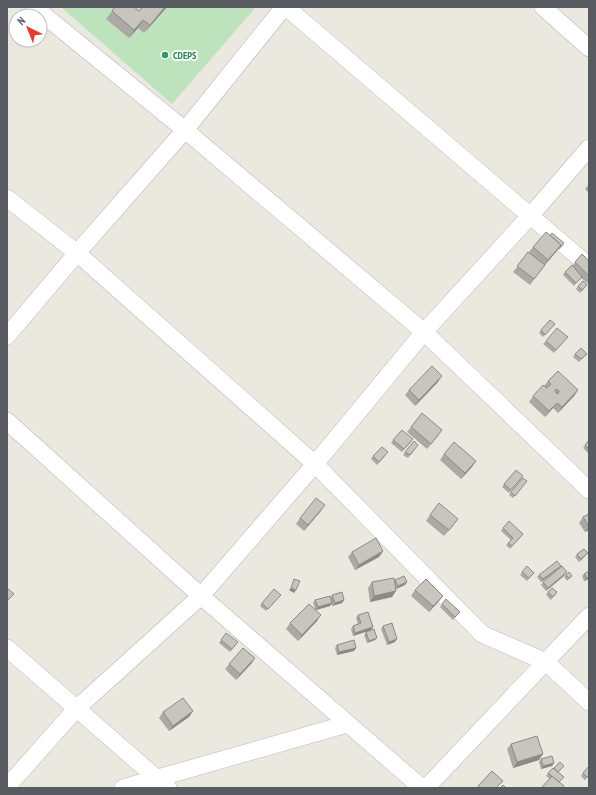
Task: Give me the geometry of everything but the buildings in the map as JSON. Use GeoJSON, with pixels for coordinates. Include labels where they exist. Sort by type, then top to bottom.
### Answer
{"type":"FeatureCollection","features":[{"type":"Feature","properties":{"kind":"street"},"geometry":{"type":"LineString","coordinates":[[34,7],[185,130],[424,332],[589,490]]}},
{"type":"Feature","properties":{"kind":"street"},"geometry":{"type":"LineString","coordinates":[[7,336],[77,253],[185,130],[285,7],[589,266]]}},
{"type":"Feature","properties":{"kind":"street"},"geometry":{"type":"LineString","coordinates":[[542,7],[589,48]]}},
{"type":"Feature","properties":{"kind":"street"},"geometry":{"type":"LineString","coordinates":[[7,787],[76,710],[201,596],[315,464],[424,332],[531,216],[589,148]]}},
{"type":"Feature","properties":{"kind":"street"},"geometry":{"type":"LineString","coordinates":[[7,198],[77,253],[315,464],[482,634],[546,662],[589,702]]}},
{"type":"Feature","properties":{"kind":"street"},"geometry":{"type":"LineString","coordinates":[[7,421],[201,596],[422,788]]}},
{"type":"Feature","properties":{"kind":"street"},"geometry":{"type":"LineString","coordinates":[[426,788],[589,616]]}},
{"type":"Feature","properties":{"kind":"street"},"geometry":{"type":"LineString","coordinates":[[7,648],[76,710],[163,783]]}},
{"type":"Feature","properties":{"kind":"street"},"geometry":{"type":"LineString","coordinates":[[123,788],[163,783],[347,724]]}},
{"type":"Feature","properties":{"kind":"green space","name":"CDEPS"},"geometry":{"type":"Polygon","coordinates":[[[61,7],[256,7],[172,104],[61,7]]]}},
{"type":"Feature","properties":{"kind":"place","name":"CDEPS"},"geometry":{"type":"Point","coordinates":[165,55]}}]}
